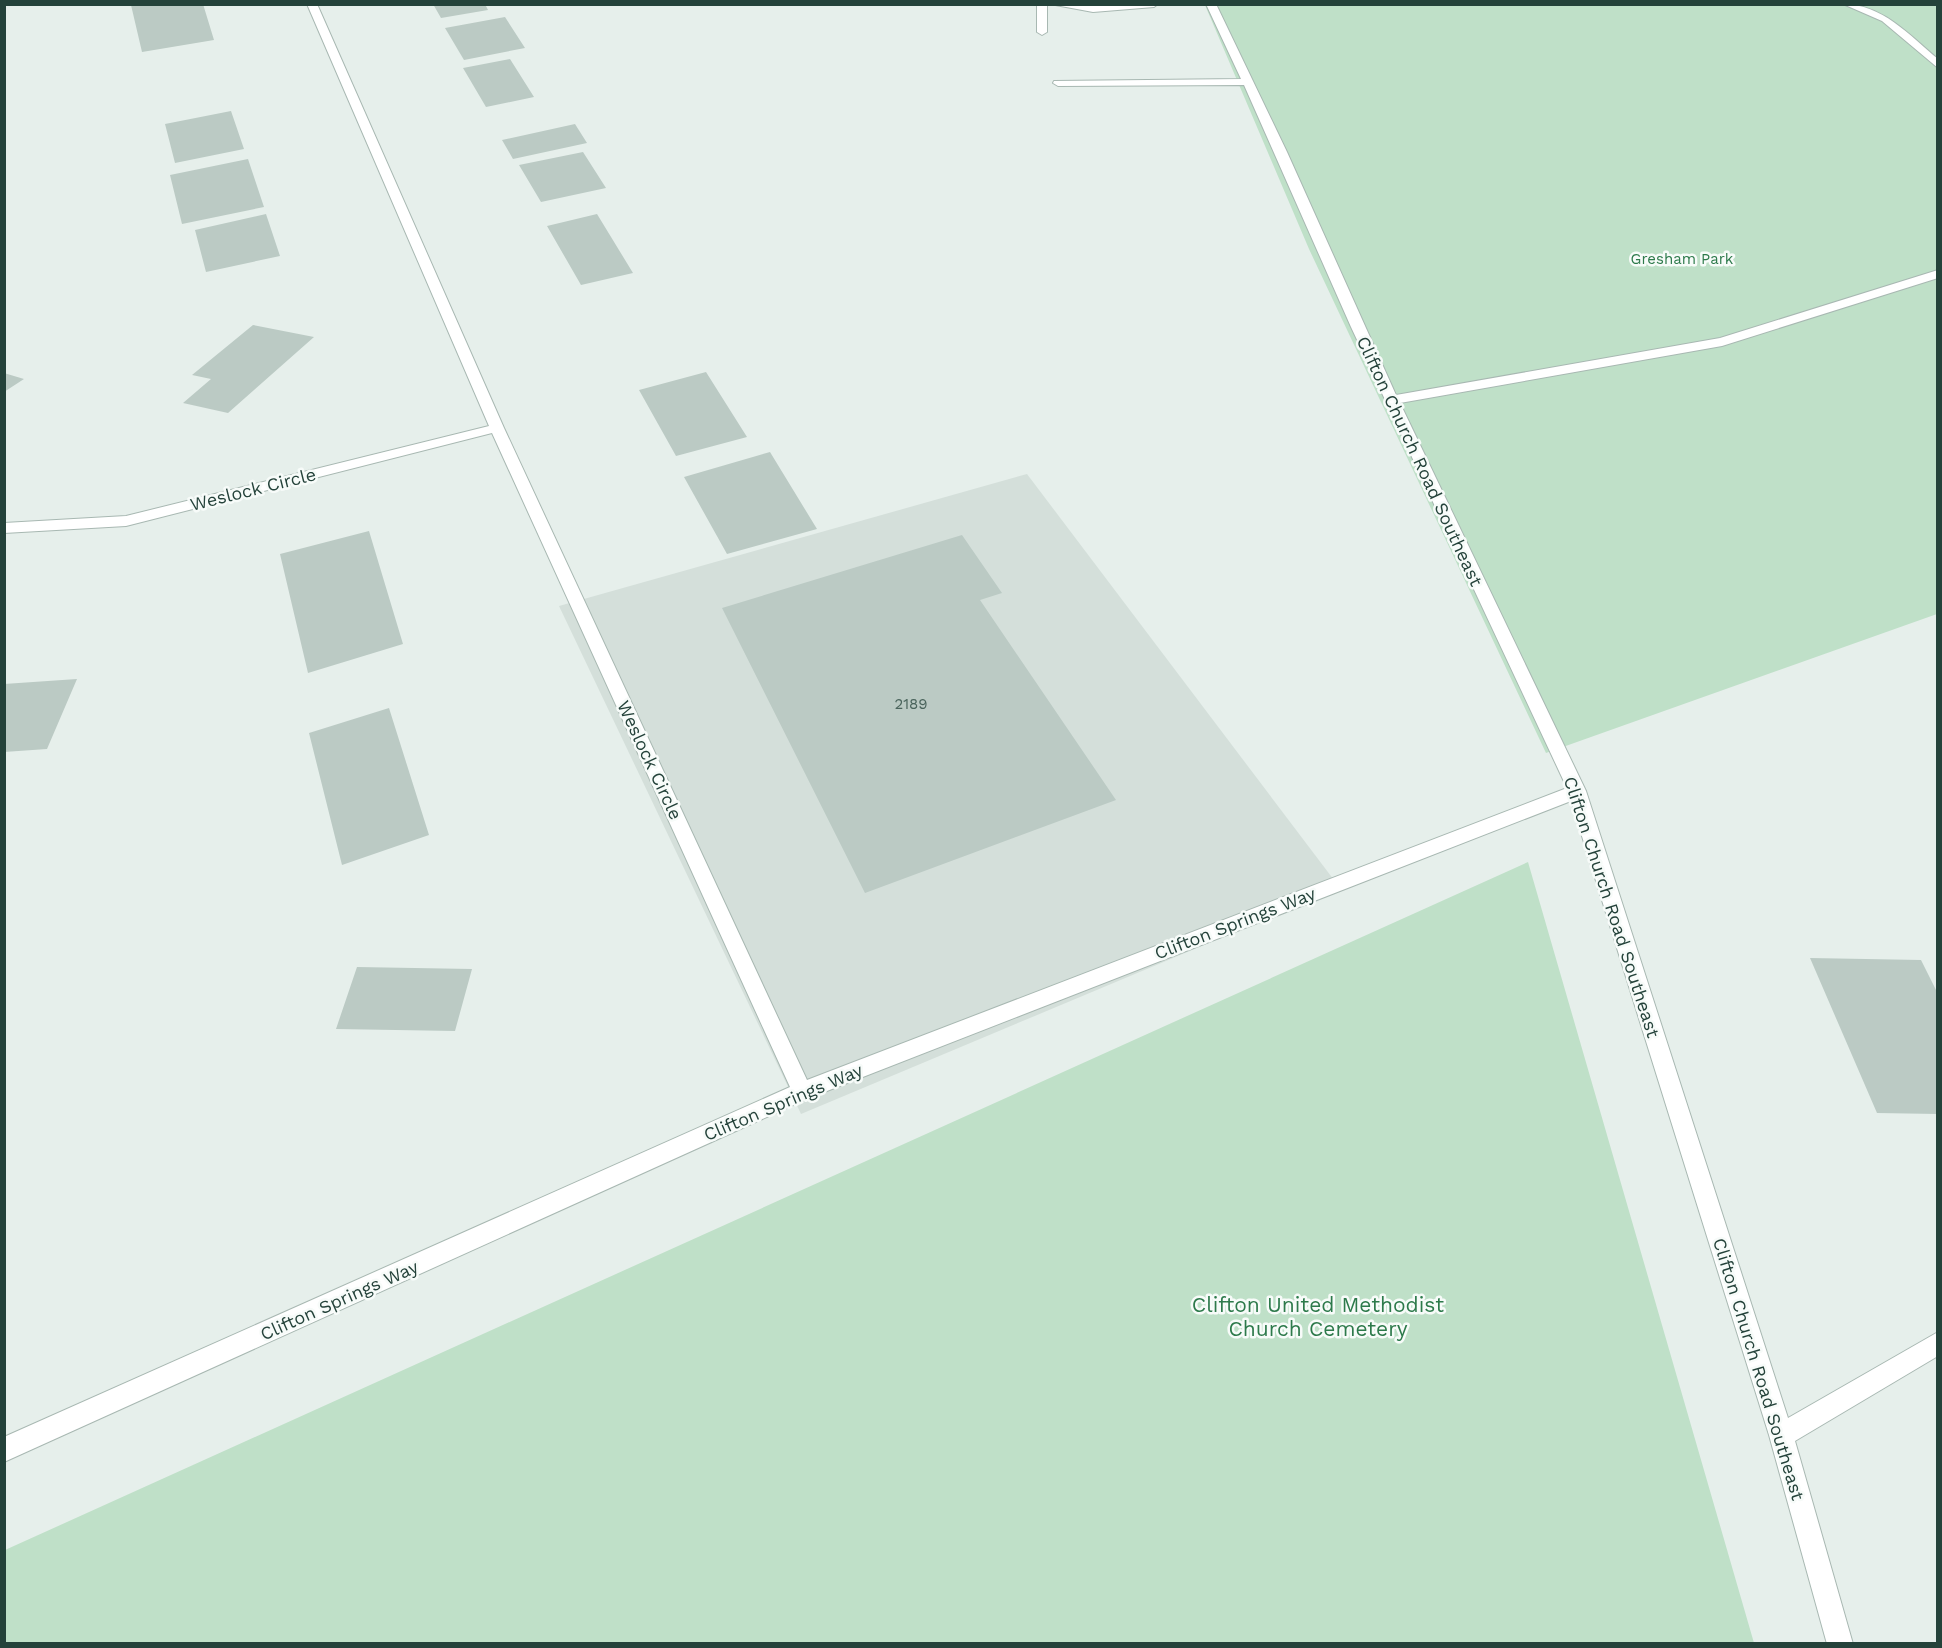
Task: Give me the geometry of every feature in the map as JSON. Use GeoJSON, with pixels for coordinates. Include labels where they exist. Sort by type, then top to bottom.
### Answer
{"type":"FeatureCollection","features":[{"type":"Feature","properties":{"kind":"street","name":"Weslock Circle"},"geometry":{"type":"LineString","coordinates":[[312,4],[497,428],[802,1091]]}},
{"type":"Feature","properties":{"kind":"street"},"geometry":{"type":"LineString","coordinates":[[1042,4],[1042,33]]}},
{"type":"Feature","properties":{"kind":"street"},"geometry":{"type":"LineString","coordinates":[[1054,4],[1075,9],[1154,4]]}},
{"type":"Feature","properties":{"kind":"street","name":"Clifton Church Road Southeast"},"geometry":{"type":"LineString","coordinates":[[1211,4],[1392,400],[1577,791],[1781,1435],[1840,1644]]}},
{"type":"Feature","properties":{"kind":"street"},"geometry":{"type":"LineString","coordinates":[[1847,4],[1888,16],[1938,65]]}},
{"type":"Feature","properties":{"kind":"street"},"geometry":{"type":"LineString","coordinates":[[1058,83],[1248,82]]}},
{"type":"Feature","properties":{"kind":"street"},"geometry":{"type":"LineString","coordinates":[[1392,400],[1722,342],[1938,274]]}},
{"type":"Feature","properties":{"kind":"street","name":"Weslock Circle"},"geometry":{"type":"LineString","coordinates":[[4,528],[126,521],[497,428]]}},
{"type":"Feature","properties":{"kind":"street","name":"Clifton Springs Way"},"geometry":{"type":"LineString","coordinates":[[4,1450],[802,1091],[1577,791]]}},
{"type":"Feature","properties":{"kind":"street"},"geometry":{"type":"LineString","coordinates":[[1781,1435],[1938,1343]]}},
{"type":"Feature","properties":{"kind":"shaded area"},"geometry":{"type":"Polygon","coordinates":[[[1027,474],[1340,888],[801,1114],[559,606],[1027,474]]]}},
{"type":"Feature","properties":{"kind":"green space","name":"Gresham Park"},"geometry":{"type":"Polygon","coordinates":[[[1205,5],[1937,5],[1937,614],[1546,753],[1309,249],[1205,5]]]}},
{"type":"Feature","properties":{"kind":"green space","name":"Clifton United Methodist Church Cemetery"},"geometry":{"type":"Polygon","coordinates":[[[1528,862],[1754,1643],[5,1643],[5,1550],[1528,862]]]}},
{"type":"Feature","properties":{"kind":"building"},"geometry":{"type":"Polygon","coordinates":[[[203,4],[214,40],[142,52],[131,5],[203,4]]]}},
{"type":"Feature","properties":{"kind":"building"},"geometry":{"type":"Polygon","coordinates":[[[433,4],[485,4],[488,10],[441,18],[433,4]]]}},
{"type":"Feature","properties":{"kind":"building"},"geometry":{"type":"Polygon","coordinates":[[[505,17],[525,48],[464,60],[445,28],[505,17]]]}},
{"type":"Feature","properties":{"kind":"building"},"geometry":{"type":"Polygon","coordinates":[[[510,59],[534,97],[486,107],[463,68],[510,59]]]}},
{"type":"Feature","properties":{"kind":"building"},"geometry":{"type":"Polygon","coordinates":[[[231,111],[244,149],[175,163],[165,124],[231,111]]]}},
{"type":"Feature","properties":{"kind":"building"},"geometry":{"type":"Polygon","coordinates":[[[575,124],[587,143],[513,159],[502,140],[575,124]]]}},
{"type":"Feature","properties":{"kind":"building"},"geometry":{"type":"Polygon","coordinates":[[[583,152],[606,188],[541,202],[519,165],[583,152]]]}},
{"type":"Feature","properties":{"kind":"building"},"geometry":{"type":"Polygon","coordinates":[[[248,159],[264,207],[182,224],[170,175],[248,159]]]}},
{"type":"Feature","properties":{"kind":"building"},"geometry":{"type":"Polygon","coordinates":[[[266,214],[280,256],[206,272],[195,230],[266,214]]]}},
{"type":"Feature","properties":{"kind":"building"},"geometry":{"type":"Polygon","coordinates":[[[597,214],[633,273],[581,285],[547,226],[597,214]]]}},
{"type":"Feature","properties":{"kind":"building"},"geometry":{"type":"Polygon","coordinates":[[[253,325],[314,337],[228,413],[183,403],[211,379],[192,375],[253,325]]]}},
{"type":"Feature","properties":{"kind":"building"},"geometry":{"type":"Polygon","coordinates":[[[706,372],[747,437],[676,456],[639,390],[706,372]]]}},
{"type":"Feature","properties":{"kind":"building"},"geometry":{"type":"Polygon","coordinates":[[[4,373],[24,379],[4,392],[4,373]]]}},
{"type":"Feature","properties":{"kind":"building"},"geometry":{"type":"Polygon","coordinates":[[[770,452],[817,529],[727,554],[684,477],[770,452]]]}},
{"type":"Feature","properties":{"kind":"building"},"geometry":{"type":"Polygon","coordinates":[[[369,531],[403,644],[308,673],[280,554],[369,531]]]}},
{"type":"Feature","properties":{"kind":"building"},"geometry":{"type":"Polygon","coordinates":[[[962,535],[1002,593],[980,600],[1116,800],[865,893],[722,608],[962,535]]]}},
{"type":"Feature","properties":{"kind":"building"},"geometry":{"type":"Polygon","coordinates":[[[77,679],[47,749],[4,752],[4,684],[77,679]]]}},
{"type":"Feature","properties":{"kind":"building"},"geometry":{"type":"Polygon","coordinates":[[[389,708],[429,835],[342,865],[309,733],[389,708]]]}},
{"type":"Feature","properties":{"kind":"building"},"geometry":{"type":"Polygon","coordinates":[[[1810,958],[1921,960],[1938,994],[1938,1114],[1877,1113],[1810,958]]]}},
{"type":"Feature","properties":{"kind":"building"},"geometry":{"type":"Polygon","coordinates":[[[357,967],[472,969],[455,1031],[336,1029],[357,967]]]}}]}
